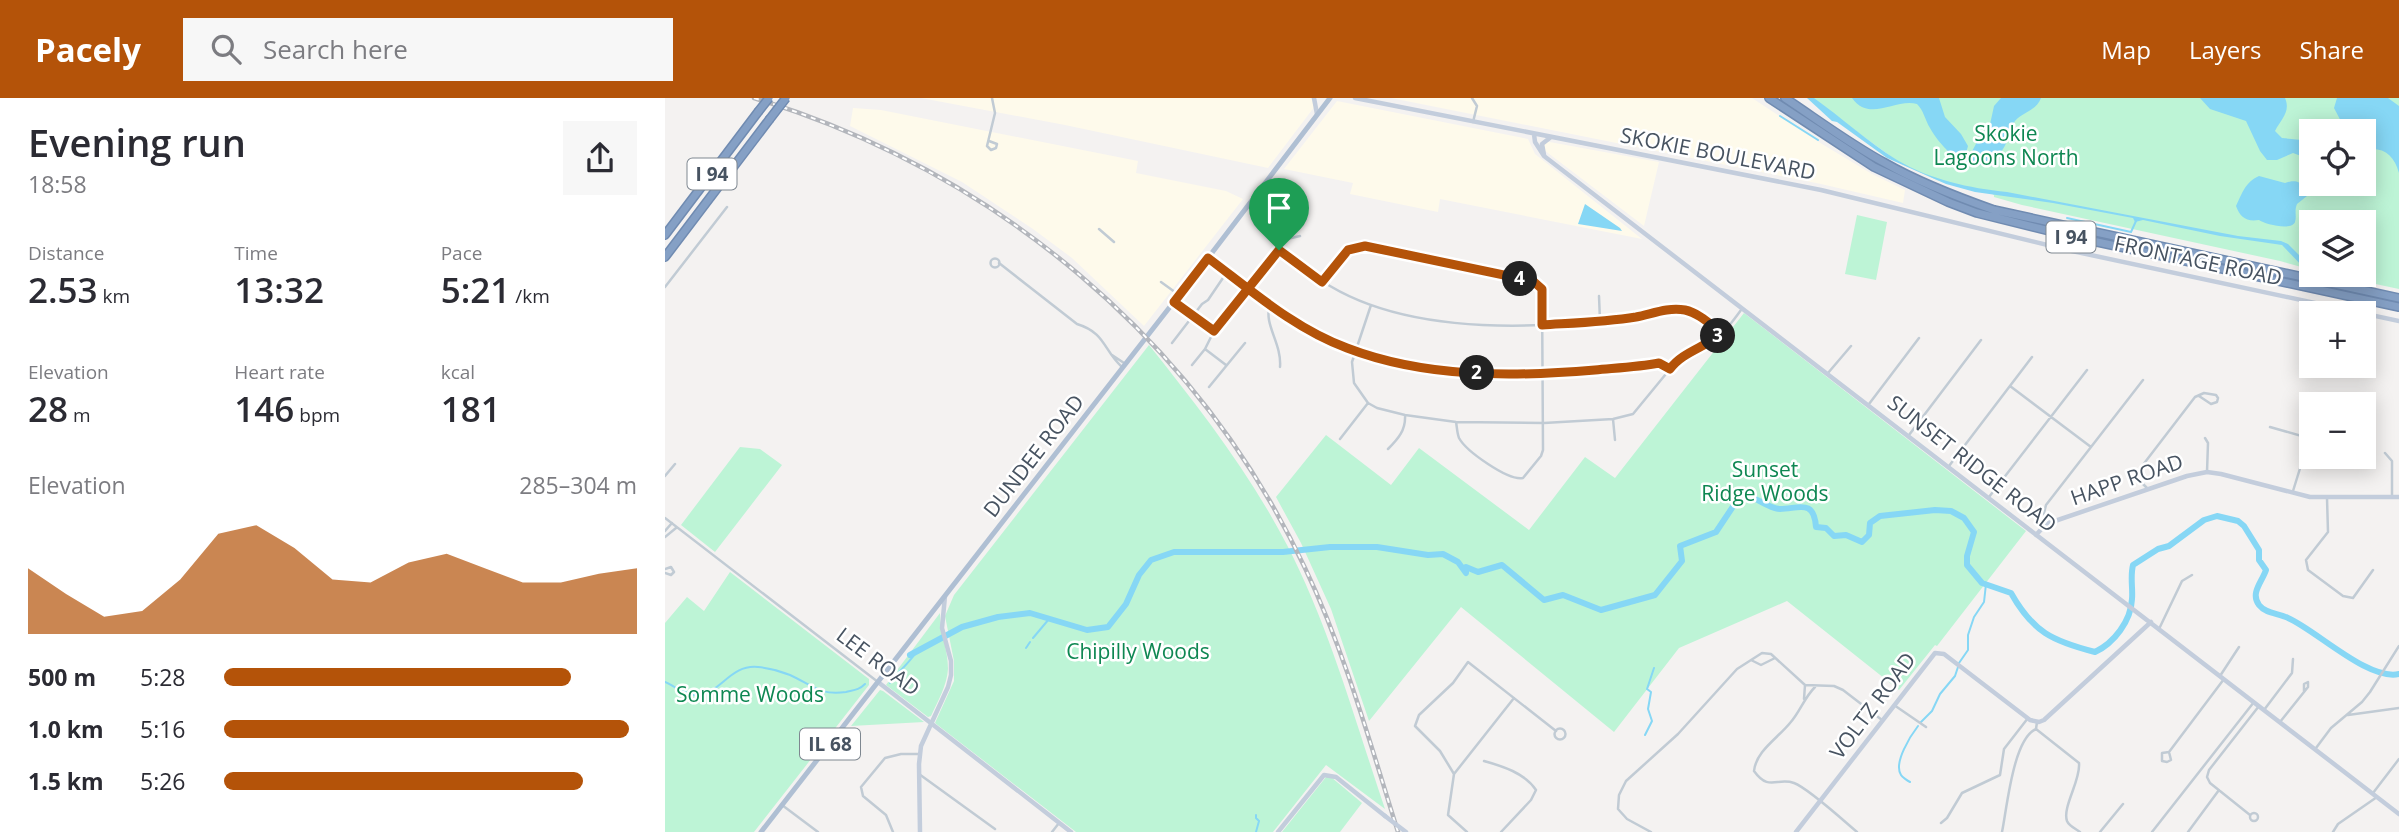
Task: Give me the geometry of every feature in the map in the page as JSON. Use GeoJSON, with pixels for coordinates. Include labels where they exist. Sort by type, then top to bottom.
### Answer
{"type":"FeatureCollection","features":[{"type":"Feature","properties":{"kind":"highway","name":"I 94"},"geometry":{"type":"LineString","coordinates":[[665,235],[769,98]]}},
{"type":"Feature","properties":{"kind":"highway","name":"I 94"},"geometry":{"type":"LineString","coordinates":[[665,257],[786,98]]}},
{"type":"Feature","properties":{"kind":"highway","name":"I 94"},"geometry":{"type":"LineString","coordinates":[[1769,98],[1874,167],[1977,213],[2074,237],[2399,307]]}},
{"type":"Feature","properties":{"kind":"highway","name":"I 94"},"geometry":{"type":"LineString","coordinates":[[1785,98],[1886,164],[1933,187],[1994,209],[2399,298]]}},
{"type":"Feature","properties":{"kind":"main road","name":"DUNDEE ROAD"},"geometry":{"type":"LineString","coordinates":[[761,832],[1330,98]]}},
{"type":"Feature","properties":{"kind":"street"},"geometry":{"type":"LineString","coordinates":[[989,141],[995,113],[992,98]]}},
{"type":"Feature","properties":{"kind":"street"},"geometry":{"type":"LineString","coordinates":[[1314,98],[1317,115]]}},
{"type":"Feature","properties":{"kind":"street","name":"SKOKIE BOULEVARD"},"geometry":{"type":"LineString","coordinates":[[1355,98],[1826,191],[2072,251]]}},
{"type":"Feature","properties":{"kind":"street"},"geometry":{"type":"LineString","coordinates":[[1472,98],[1478,106],[1473,122]]}},
{"type":"Feature","properties":{"kind":"street","name":"SUNSET RIDGE ROAD"},"geometry":{"type":"LineString","coordinates":[[1534,134],[1536,145],[1544,156],[2399,814]]}},
{"type":"Feature","properties":{"kind":"street"},"geometry":{"type":"LineString","coordinates":[[1544,156],[1542,144],[1551,137]]}},
{"type":"Feature","properties":{"kind":"street"},"geometry":{"type":"LineString","coordinates":[[665,286],[727,207]]}},
{"type":"Feature","properties":{"kind":"street"},"geometry":{"type":"LineString","coordinates":[[1100,229],[1114,242]]}},
{"type":"Feature","properties":{"kind":"street"},"geometry":{"type":"LineString","coordinates":[[1192,365],[1205,349],[1214,331],[1287,239],[1300,236]]}},
{"type":"Feature","properties":{"kind":"street"},"geometry":{"type":"LineString","coordinates":[[1322,282],[1348,250],[1365,246],[1539,284],[1542,289],[1544,424],[1541,456],[1523,478],[1516,479],[1502,473],[1463,444],[1456,422]]}},
{"type":"Feature","properties":{"kind":"street"},"geometry":{"type":"LineString","coordinates":[[1279,250],[1322,282],[1371,305],[1424,318],[1463,323],[1542,325],[1636,317],[1666,309],[1687,310],[1722,333]]}},
{"type":"Feature","properties":{"kind":"street","name":"FRONTAGE ROAD"},"geometry":{"type":"LineString","coordinates":[[2072,251],[2399,321]]}},
{"type":"Feature","properties":{"kind":"street"},"geometry":{"type":"LineString","coordinates":[[1208,258],[1270,305],[1313,332],[1355,351],[1436,369],[1476,373],[1543,374],[1659,363],[1670,369]]}},
{"type":"Feature","properties":{"kind":"street"},"geometry":{"type":"LineString","coordinates":[[999,263],[1077,324],[1086,327],[1103,340],[1110,353],[1124,366]]}},
{"type":"Feature","properties":{"kind":"street"},"geometry":{"type":"LineString","coordinates":[[1172,343],[1208,300],[1227,272]]}},
{"type":"Feature","properties":{"kind":"street"},"geometry":{"type":"LineString","coordinates":[[1161,282],[1179,295]]}},
{"type":"Feature","properties":{"kind":"street"},"geometry":{"type":"LineString","coordinates":[[1599,296],[1600,321]]}},
{"type":"Feature","properties":{"kind":"street"},"geometry":{"type":"LineString","coordinates":[[1174,302],[1214,331]]}},
{"type":"Feature","properties":{"kind":"street"},"geometry":{"type":"LineString","coordinates":[[1270,305],[1267,313],[1281,353],[1280,367]]}},
{"type":"Feature","properties":{"kind":"street"},"geometry":{"type":"LineString","coordinates":[[1371,305],[1355,351],[1351,373],[1359,392],[1368,403],[1405,415],[1456,422],[1544,424],[1613,419],[1633,414],[1676,361],[1722,333],[1743,307]]}},
{"type":"Feature","properties":{"kind":"street"},"geometry":{"type":"LineString","coordinates":[[1869,404],[1919,338]]}},
{"type":"Feature","properties":{"kind":"street"},"geometry":{"type":"LineString","coordinates":[[1908,436],[1981,340]]}},
{"type":"Feature","properties":{"kind":"street"},"geometry":{"type":"LineString","coordinates":[[1209,387],[1245,343]]}},
{"type":"Feature","properties":{"kind":"street"},"geometry":{"type":"LineString","coordinates":[[1828,373],[1851,346]]}},
{"type":"Feature","properties":{"kind":"street"},"geometry":{"type":"LineString","coordinates":[[1205,349],[1226,365]]}},
{"type":"Feature","properties":{"kind":"street"},"geometry":{"type":"LineString","coordinates":[[1948,467],[2032,358]]}},
{"type":"Feature","properties":{"kind":"street"},"geometry":{"type":"LineString","coordinates":[[1989,498],[2087,370]]}},
{"type":"Feature","properties":{"kind":"street"},"geometry":{"type":"LineString","coordinates":[[2046,524],[2046,505],[2143,380]]}},
{"type":"Feature","properties":{"kind":"street"},"geometry":{"type":"LineString","coordinates":[[2010,386],[2091,447]]}},
{"type":"Feature","properties":{"kind":"street"},"geometry":{"type":"LineString","coordinates":[[2148,489],[2138,480],[2136,474],[2195,397],[2204,393],[2216,395],[2218,398],[2217,402],[2211,404],[2199,396]]}},
{"type":"Feature","properties":{"kind":"street"},"geometry":{"type":"LineString","coordinates":[[1340,439],[1368,403]]}},
{"type":"Feature","properties":{"kind":"street"},"geometry":{"type":"LineString","coordinates":[[1388,450],[1396,442],[1405,425],[1405,415]]}},
{"type":"Feature","properties":{"kind":"street"},"geometry":{"type":"LineString","coordinates":[[1613,419],[1615,440]]}},
{"type":"Feature","properties":{"kind":"street"},"geometry":{"type":"LineString","coordinates":[[2270,427],[2299,435]]}},
{"type":"Feature","properties":{"kind":"street"},"geometry":{"type":"LineString","coordinates":[[2204,438],[2208,443],[2207,472]]}},
{"type":"Feature","properties":{"kind":"street"},"geometry":{"type":"LineString","coordinates":[[2385,453],[2392,461],[2392,497]]}},
{"type":"Feature","properties":{"kind":"street"},"geometry":{"type":"LineString","coordinates":[[665,476],[675,464]]}},
{"type":"Feature","properties":{"kind":"street"},"geometry":{"type":"LineString","coordinates":[[2293,494],[2300,469]]}},
{"type":"Feature","properties":{"kind":"street","name":"HAPP ROAD"},"geometry":{"type":"LineString","coordinates":[[2036,534],[2046,524],[2187,476],[2207,472],[2293,494],[2327,498],[2399,497]]}},
{"type":"Feature","properties":{"kind":"street"},"geometry":{"type":"LineString","coordinates":[[2327,498],[2328,532],[2307,560],[2308,570],[2343,596],[2353,598],[2373,570]]}},
{"type":"Feature","properties":{"kind":"street","name":"LEE ROAD"},"geometry":{"type":"LineString","coordinates":[[665,518],[1071,832]]}},
{"type":"Feature","properties":{"kind":"street"},"geometry":{"type":"LineString","coordinates":[[665,531],[672,523]]}},
{"type":"Feature","properties":{"kind":"street"},"geometry":{"type":"LineString","coordinates":[[665,537],[677,528]]}},
{"type":"Feature","properties":{"kind":"street"},"geometry":{"type":"LineString","coordinates":[[2159,629],[2182,581],[2192,575]]}},
{"type":"Feature","properties":{"kind":"street"},"geometry":{"type":"LineString","coordinates":[[922,831],[920,754],[951,675],[951,661],[943,632],[946,596]]}},
{"type":"Feature","properties":{"kind":"street"},"geometry":{"type":"LineString","coordinates":[[2003,832],[2014,770],[2022,745],[2032,730],[2151,622]]}},
{"type":"Feature","properties":{"kind":"street"},"geometry":{"type":"LineString","coordinates":[[2316,748],[2331,728],[2362,702],[2399,646]]}},
{"type":"Feature","properties":{"kind":"street"},"geometry":{"type":"LineString","coordinates":[[2169,752],[2222,678],[2239,647]]}},
{"type":"Feature","properties":{"kind":"street"},"geometry":{"type":"LineString","coordinates":[[1651,832],[1627,819],[1618,809],[1619,795],[1626,781],[1678,734],[1744,662],[1766,652],[1805,685],[1834,686],[1843,690],[1882,720]]}},
{"type":"Feature","properties":{"kind":"street","name":"VOLTZ ROAD"},"geometry":{"type":"LineString","coordinates":[[1796,832],[1932,655],[1944,654],[2037,725]]}},
{"type":"Feature","properties":{"kind":"street"},"geometry":{"type":"LineString","coordinates":[[1751,660],[1761,665],[1775,658]]}},
{"type":"Feature","properties":{"kind":"street"},"geometry":{"type":"LineString","coordinates":[[2153,832],[2259,706],[2293,673],[2293,659]]}},
{"type":"Feature","properties":{"kind":"street"},"geometry":{"type":"LineString","coordinates":[[1454,774],[1440,751],[1415,726],[1419,715],[1453,683],[1468,662],[1556,731]]}},
{"type":"Feature","properties":{"kind":"street"},"geometry":{"type":"LineString","coordinates":[[1804,700],[1805,685]]}},
{"type":"Feature","properties":{"kind":"street"},"geometry":{"type":"LineString","coordinates":[[1815,686],[1790,723],[1760,755],[1755,762],[1754,771],[1768,783],[1793,783],[1855,831]]}},
{"type":"Feature","properties":{"kind":"street"},"geometry":{"type":"LineString","coordinates":[[2280,722],[2304,691]]}},
{"type":"Feature","properties":{"kind":"street"},"geometry":{"type":"LineString","coordinates":[[1467,832],[1448,816],[1454,774],[1514,698]]}},
{"type":"Feature","properties":{"kind":"street"},"geometry":{"type":"LineString","coordinates":[[1894,705],[1926,727]]}},
{"type":"Feature","properties":{"kind":"street"},"geometry":{"type":"LineString","coordinates":[[2250,815],[2210,783],[2207,777],[2209,770],[2259,706]]}},
{"type":"Feature","properties":{"kind":"street"},"geometry":{"type":"LineString","coordinates":[[2348,715],[2399,708]]}},
{"type":"Feature","properties":{"kind":"street"},"geometry":{"type":"LineString","coordinates":[[1941,822],[1947,818],[1962,793],[2000,775],[2004,749],[2028,718]]}},
{"type":"Feature","properties":{"kind":"street"},"geometry":{"type":"LineString","coordinates":[[2037,725],[2079,763],[2078,776],[2066,813],[2071,826],[2080,832]]}},
{"type":"Feature","properties":{"kind":"street"},"geometry":{"type":"LineString","coordinates":[[893,832],[886,815],[863,796],[861,787],[885,758],[901,754],[920,754]]}},
{"type":"Feature","properties":{"kind":"street"},"geometry":{"type":"LineString","coordinates":[[2333,832],[2338,824],[2375,795],[2399,759]]}},
{"type":"Feature","properties":{"kind":"street"},"geometry":{"type":"LineString","coordinates":[[1484,761],[1524,778],[1536,790],[1531,800],[1501,832]]}},
{"type":"Feature","properties":{"kind":"street"},"geometry":{"type":"LineString","coordinates":[[919,774],[995,829]]}},
{"type":"Feature","properties":{"kind":"street"},"geometry":{"type":"LineString","coordinates":[[1278,832],[1324,775],[1336,777],[1406,832]]}},
{"type":"Feature","properties":{"kind":"street"},"geometry":{"type":"LineString","coordinates":[[2188,832],[2219,790]]}},
{"type":"Feature","properties":{"kind":"street"},"geometry":{"type":"LineString","coordinates":[[2100,832],[2123,804]]}},
{"type":"Feature","properties":{"kind":"street"},"geometry":{"type":"LineString","coordinates":[[782,805],[818,832]]}},
{"type":"Feature","properties":{"kind":"street"},"geometry":{"type":"LineString","coordinates":[[1052,832],[1059,823]]}},
{"type":"Feature","properties":{"kind":"shaded area"},"geometry":{"type":"Polygon","coordinates":[[[921,98],[1311,98],[1315,106],[1268,168],[921,98]]]}},
{"type":"Feature","properties":{"kind":"shaded area"},"geometry":{"type":"Polygon","coordinates":[[[1391,98],[1752,98],[1822,144],[1905,190],[1903,203],[1821,184],[1391,98]]]}},
{"type":"Feature","properties":{"kind":"shaded area"},"geometry":{"type":"Polygon","coordinates":[[[1337,101],[1528,139],[1535,154],[1642,239],[1440,199],[1438,212],[1350,194],[1353,183],[1284,169],[1337,101]]]}},
{"type":"Feature","properties":{"kind":"shaded area"},"geometry":{"type":"Polygon","coordinates":[[[853,108],[881,110],[1138,161],[1136,173],[1226,191],[1243,199],[1144,326],[1072,258],[1033,229],[962,182],[850,126],[853,108]]]}},
{"type":"Feature","properties":{"kind":"shaded area"},"geometry":{"type":"Polygon","coordinates":[[[1544,141],[1659,162],[1644,226],[1544,150],[1544,141]]]}},
{"type":"Feature","properties":{"kind":"green space","name":"Skokie Lagoons North"},"geometry":{"type":"Polygon","coordinates":[[[1810,98],[2399,98],[2399,289],[2376,284],[2376,210],[2299,210],[2299,266],[2022,205],[1994,197],[1989,192],[1937,180],[1900,163],[1810,98]]]}},
{"type":"Feature","properties":{"kind":"green space"},"geometry":{"type":"Polygon","coordinates":[[[1857,215],[1887,222],[1876,280],[1845,274],[1857,215]]]}},
{"type":"Feature","properties":{"kind":"green space","name":"Sunset Ridge Woods"},"geometry":{"type":"Polygon","coordinates":[[[1744,313],[2026,531],[1937,646],[1935,645],[1899,690],[1787,601],[1679,648],[1614,732],[1461,607],[1369,721],[1331,609],[1301,543],[1276,497],[1326,435],[1391,485],[1419,448],[1529,530],[1585,457],[1615,478],[1744,313]]]}},
{"type":"Feature","properties":{"kind":"green space","name":"Chipilly Woods"},"geometry":{"type":"Polygon","coordinates":[[[1149,345],[1240,467],[1287,545],[1329,642],[1385,809],[1326,765],[1273,832],[1076,832],[935,723],[954,681],[954,661],[945,616],[954,595],[1149,345]]]}},
{"type":"Feature","properties":{"kind":"green space"},"geometry":{"type":"Polygon","coordinates":[[[740,447],[760,449],[782,465],[715,552],[681,525],[740,447]]]}},
{"type":"Feature","properties":{"kind":"green space","name":"Somme Woods"},"geometry":{"type":"Polygon","coordinates":[[[730,572],[869,679],[869,685],[754,832],[665,832],[665,623],[687,597],[704,611],[730,572]]]}},
{"type":"Feature","properties":{"kind":"green space"},"geometry":{"type":"Polygon","coordinates":[[[940,613],[948,669],[942,693],[928,717],[886,685],[940,613]]]}},
{"type":"Feature","properties":{"kind":"green space"},"geometry":{"type":"Polygon","coordinates":[[[880,690],[883,691],[924,722],[851,726],[880,690]]]}},
{"type":"Feature","properties":{"kind":"green space"},"geometry":{"type":"Polygon","coordinates":[[[1326,777],[1331,777],[1362,803],[1340,832],[1282,832],[1326,777]]]}},
{"type":"Feature","properties":{"kind":"water"},"geometry":{"type":"Polygon","coordinates":[[[1807,98],[1814,98],[1897,160],[1937,178],[2238,236],[2281,241],[2299,255],[2299,263],[2282,245],[2220,236],[2143,220],[2135,222],[2133,218],[1975,192],[1946,184],[1887,158],[1832,121],[1807,98]]]}},
{"type":"Feature","properties":{"kind":"water"},"geometry":{"type":"Polygon","coordinates":[[[1852,98],[1939,98],[1945,117],[1961,134],[1968,146],[1966,153],[1970,155],[1989,129],[1994,106],[2001,98],[2041,98],[2039,103],[2016,120],[2005,146],[1994,159],[1973,165],[1944,147],[1917,104],[1867,109],[1852,98]]]}},
{"type":"Feature","properties":{"kind":"water"},"geometry":{"type":"Polygon","coordinates":[[[2200,98],[2285,98],[2285,115],[2275,131],[2282,138],[2299,140],[2299,155],[2293,153],[2277,160],[2267,160],[2246,121],[2210,109],[2200,98]]]}},
{"type":"Feature","properties":{"kind":"water"},"geometry":{"type":"Polygon","coordinates":[[[2337,98],[2388,98],[2399,106],[2399,173],[2391,157],[2376,149],[2376,119],[2340,119],[2334,108],[2337,98]]]}},
{"type":"Feature","properties":{"kind":"water"},"geometry":{"type":"Polygon","coordinates":[[[2259,176],[2285,183],[2299,182],[2299,196],[2307,196],[2297,204],[2293,225],[2278,226],[2250,220],[2239,213],[2236,206],[2250,182],[2259,176]]]}},
{"type":"Feature","properties":{"kind":"water"},"geometry":{"type":"Polygon","coordinates":[[[1585,204],[1620,228],[1622,231],[1578,224],[1585,204]]]}},
{"type":"Feature","properties":{"kind":"waterway"},"geometry":{"type":"LineString","coordinates":[[1780,116],[1818,140]]}},
{"type":"Feature","properties":{"kind":"waterway"},"geometry":{"type":"LineString","coordinates":[[2067,218],[2131,232],[2136,221]]}},
{"type":"Feature","properties":{"kind":"waterway"},"geometry":{"type":"LineString","coordinates":[[910,655],[962,627],[998,617],[1030,613],[1087,630],[1108,627],[1126,604],[1139,575],[1151,560],[1174,552],[1283,552],[1330,547],[1377,547],[1428,555],[1443,554],[1458,562],[1466,573],[1466,567],[1478,572],[1502,565],[1544,600],[1563,595],[1601,610],[1655,595],[1682,561],[1680,546],[1716,532],[1738,499],[1749,496],[1776,509],[1804,507],[1812,512],[1816,527],[1826,528],[1834,536],[1846,535],[1862,542],[1869,535],[1870,523],[1880,516],[1935,510],[1951,511],[1964,518],[1974,532],[1967,565],[1982,583],[2011,593],[2027,617],[2045,633],[2067,644],[2095,652],[2115,637],[2125,623],[2131,607],[2133,565],[2158,549],[2169,546],[2204,520],[2217,516],[2238,521],[2259,550],[2259,560],[2266,570],[2256,596],[2262,608],[2300,624],[2358,663],[2386,674],[2399,674]]}},
{"type":"Feature","properties":{"kind":"waterway"},"geometry":{"type":"LineString","coordinates":[[1959,663],[1968,650],[1968,635],[1974,617],[1984,602],[1986,584]]}},
{"type":"Feature","properties":{"kind":"waterway"},"geometry":{"type":"LineString","coordinates":[[1033,638],[1049,619]]}},
{"type":"Feature","properties":{"kind":"waterway"},"geometry":{"type":"LineString","coordinates":[[1026,648],[1030,642]]}},
{"type":"Feature","properties":{"kind":"waterway"},"geometry":{"type":"LineString","coordinates":[[890,683],[918,650]]}},
{"type":"Feature","properties":{"kind":"waterway"},"geometry":{"type":"LineString","coordinates":[[665,682],[683,692],[704,694],[739,670],[758,667],[786,674],[829,692],[846,692],[861,688],[865,684]]}},
{"type":"Feature","properties":{"kind":"waterway"},"geometry":{"type":"LineString","coordinates":[[1921,722],[1932,711],[1958,667]]}},
{"type":"Feature","properties":{"kind":"waterway"},"geometry":{"type":"LineString","coordinates":[[1645,735],[1652,721],[1648,709],[1651,692],[1647,689],[1654,668]]}},
{"type":"Feature","properties":{"kind":"waterway"},"geometry":{"type":"LineString","coordinates":[[1910,782],[1901,775],[1899,764],[1904,749],[1918,726]]}},
{"type":"Feature","properties":{"kind":"waterway"},"geometry":{"type":"LineString","coordinates":[[1256,815],[1259,821],[1256,832]]}},
{"type":"Feature","properties":{"kind":"railway"},"geometry":{"type":"LineString","coordinates":[[754,98],[842,130],[926,170],[1005,218],[1079,274],[1146,338],[1207,408],[1260,485],[1305,568],[1345,665],[1398,832]]}},
{"type":"Feature","properties":{"kind":"route"},"geometry":{"type":"LineString","coordinates":[[1279,250],[1248,289],[1214,331],[1174,302],[1208,258],[1248,289],[1297,324],[1346,348],[1404,364],[1476,373],[1543,374],[1659,363],[1670,369],[1683,356],[1703,347],[1722,333],[1687,310],[1677,309],[1666,309],[1636,317],[1542,325],[1542,289],[1533,281],[1365,246],[1348,250],[1322,282],[1279,250]]}}]}
